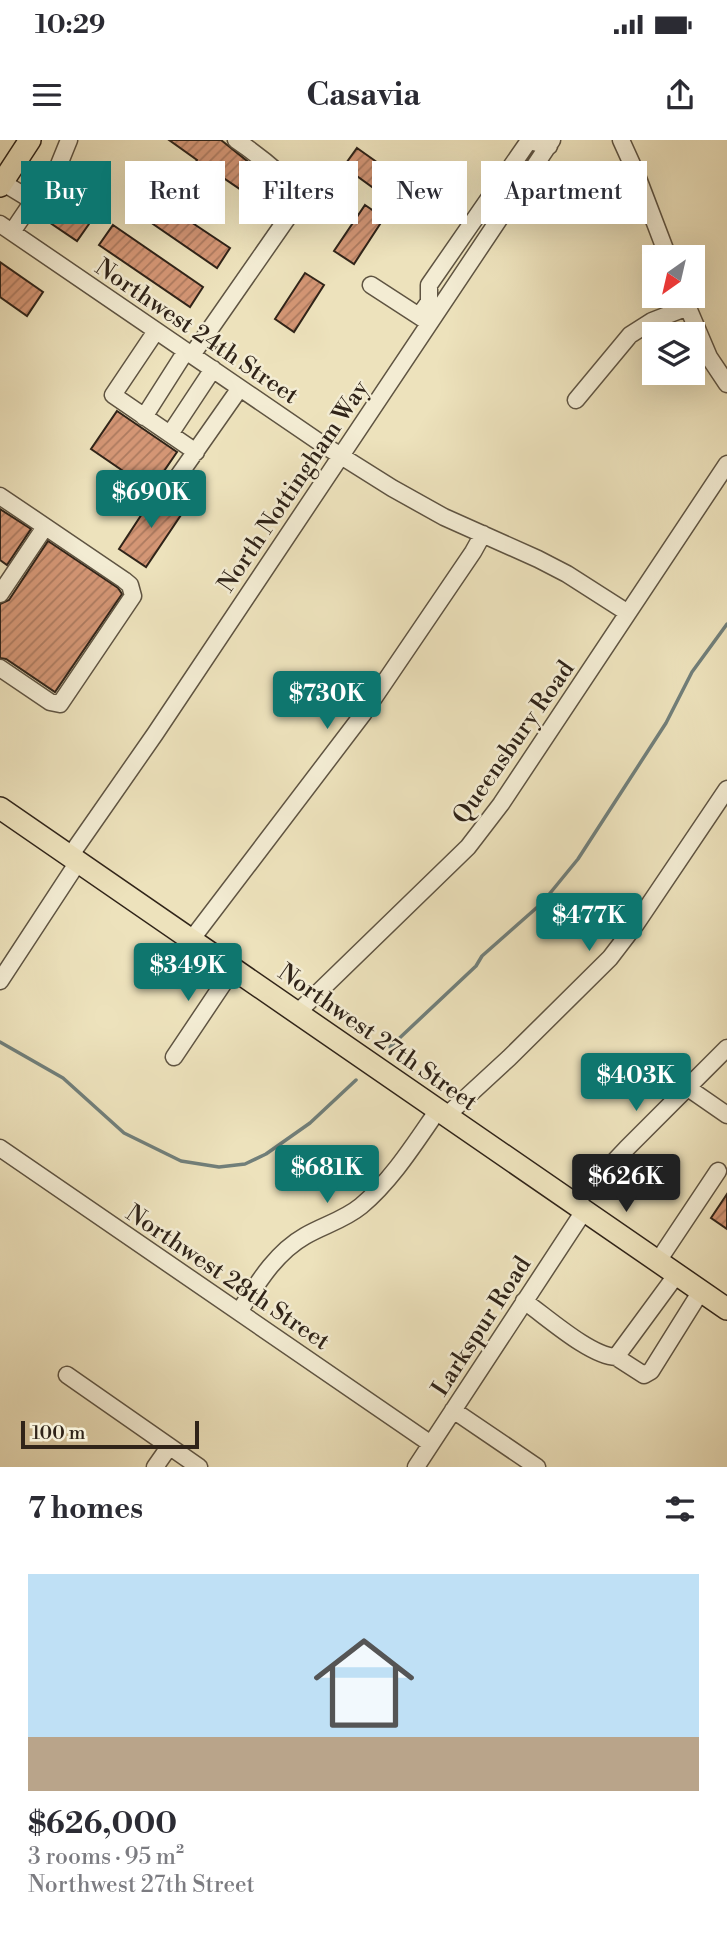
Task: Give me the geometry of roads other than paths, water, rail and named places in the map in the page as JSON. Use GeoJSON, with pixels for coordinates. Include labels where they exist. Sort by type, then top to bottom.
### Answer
{"type":"FeatureCollection","features":[{"type":"Feature","properties":{"kind":"main road"},"geometry":{"type":"LineString","coordinates":[[1,184],[30,140]]}},
{"type":"Feature","properties":{"kind":"main road","name":"Northwest 27th Street"},"geometry":{"type":"LineString","coordinates":[[0,808],[727,1309]]}},
{"type":"Feature","properties":{"kind":"street"},"geometry":{"type":"LineString","coordinates":[[60,161],[69,140]]}},
{"type":"Feature","properties":{"kind":"street"},"geometry":{"type":"LineString","coordinates":[[144,416],[302,197],[289,181],[264,159],[236,140]]}},
{"type":"Feature","properties":{"kind":"street"},"geometry":{"type":"LineString","coordinates":[[621,140],[663,245]]}},
{"type":"Feature","properties":{"kind":"street"},"geometry":{"type":"LineString","coordinates":[[371,285],[424,320],[429,302],[429,285],[526,145],[530,141],[551,143]]}},
{"type":"Feature","properties":{"kind":"street","name":"North Nottingham Way"},"geometry":{"type":"LineString","coordinates":[[0,981],[74,859],[341,456],[424,320],[487,237],[551,143]]}},
{"type":"Feature","properties":{"kind":"street"},"geometry":{"type":"LineString","coordinates":[[1,184],[21,195]]}},
{"type":"Feature","properties":{"kind":"street"},"geometry":{"type":"LineString","coordinates":[[6,228],[21,213]]}},
{"type":"Feature","properties":{"kind":"street"},"geometry":{"type":"LineString","coordinates":[[470,226],[487,237]]}},
{"type":"Feature","properties":{"kind":"street","name":"Northwest 24th Street"},"geometry":{"type":"LineString","coordinates":[[6,228],[341,456],[415,502],[567,574],[628,613]]}},
{"type":"Feature","properties":{"kind":"street"},"geometry":{"type":"LineString","coordinates":[[576,400],[630,335],[675,308]]}},
{"type":"Feature","properties":{"kind":"street"},"geometry":{"type":"LineString","coordinates":[[688,308],[709,357],[727,384]]}},
{"type":"Feature","properties":{"kind":"street"},"geometry":{"type":"LineString","coordinates":[[156,331],[113,395],[195,452]]}},
{"type":"Feature","properties":{"kind":"street"},"geometry":{"type":"LineString","coordinates":[[170,434],[214,369]]}},
{"type":"Feature","properties":{"kind":"street"},"geometry":{"type":"LineString","coordinates":[[172,485],[240,388]]}},
{"type":"Feature","properties":{"kind":"street","name":"Queensbury Road"},"geometry":{"type":"LineString","coordinates":[[298,1013],[482,832],[727,464]]}},
{"type":"Feature","properties":{"kind":"street"},"geometry":{"type":"LineString","coordinates":[[0,496],[130,585],[133,596],[60,704],[50,702],[0,668]]}},
{"type":"Feature","properties":{"kind":"street"},"geometry":{"type":"LineString","coordinates":[[0,594],[45,527]]}},
{"type":"Feature","properties":{"kind":"street"},"geometry":{"type":"LineString","coordinates":[[191,940],[363,714],[483,534]]}},
{"type":"Feature","properties":{"kind":"street"},"geometry":{"type":"LineString","coordinates":[[239,1312],[271,1266],[290,1246],[352,1213],[372,1196],[442,1113],[494,1073],[610,958],[727,789]]}},
{"type":"Feature","properties":{"kind":"street"},"geometry":{"type":"LineString","coordinates":[[174,1057],[233,969]]}},
{"type":"Feature","properties":{"kind":"street","name":"Larkspur Road"},"geometry":{"type":"LineString","coordinates":[[416,1467],[524,1301],[579,1207],[625,1149],[727,1048]]}},
{"type":"Feature","properties":{"kind":"street"},"geometry":{"type":"LineString","coordinates":[[688,1088],[727,1115]]}},
{"type":"Feature","properties":{"kind":"street","name":"Northwest 28th Street"},"geometry":{"type":"LineString","coordinates":[[0,1148],[430,1444]]}},
{"type":"Feature","properties":{"kind":"street"},"geometry":{"type":"LineString","coordinates":[[658,1261],[718,1171]]}},
{"type":"Feature","properties":{"kind":"street"},"geometry":{"type":"LineString","coordinates":[[616,1357],[677,1274]]}},
{"type":"Feature","properties":{"kind":"street"},"geometry":{"type":"LineString","coordinates":[[524,1301],[590,1348],[609,1357],[616,1357],[644,1375],[651,1371],[701,1291]]}},
{"type":"Feature","properties":{"kind":"street"},"geometry":{"type":"LineString","coordinates":[[67,1375],[200,1467]]}},
{"type":"Feature","properties":{"kind":"street"},"geometry":{"type":"LineString","coordinates":[[453,1410],[530,1465]]}},
{"type":"Feature","properties":{"kind":"street"},"geometry":{"type":"LineString","coordinates":[[155,1467],[169,1447]]}},
{"type":"Feature","properties":{"kind":"waterway"},"geometry":{"type":"LineString","coordinates":[[390,1047],[476,966],[482,956],[542,903],[578,859],[666,723],[692,672],[727,624]]}},
{"type":"Feature","properties":{"kind":"waterway"},"geometry":{"type":"LineString","coordinates":[[0,1042],[63,1078],[124,1133],[181,1161],[219,1167],[245,1164],[266,1154],[310,1123],[356,1080]]}}]}
